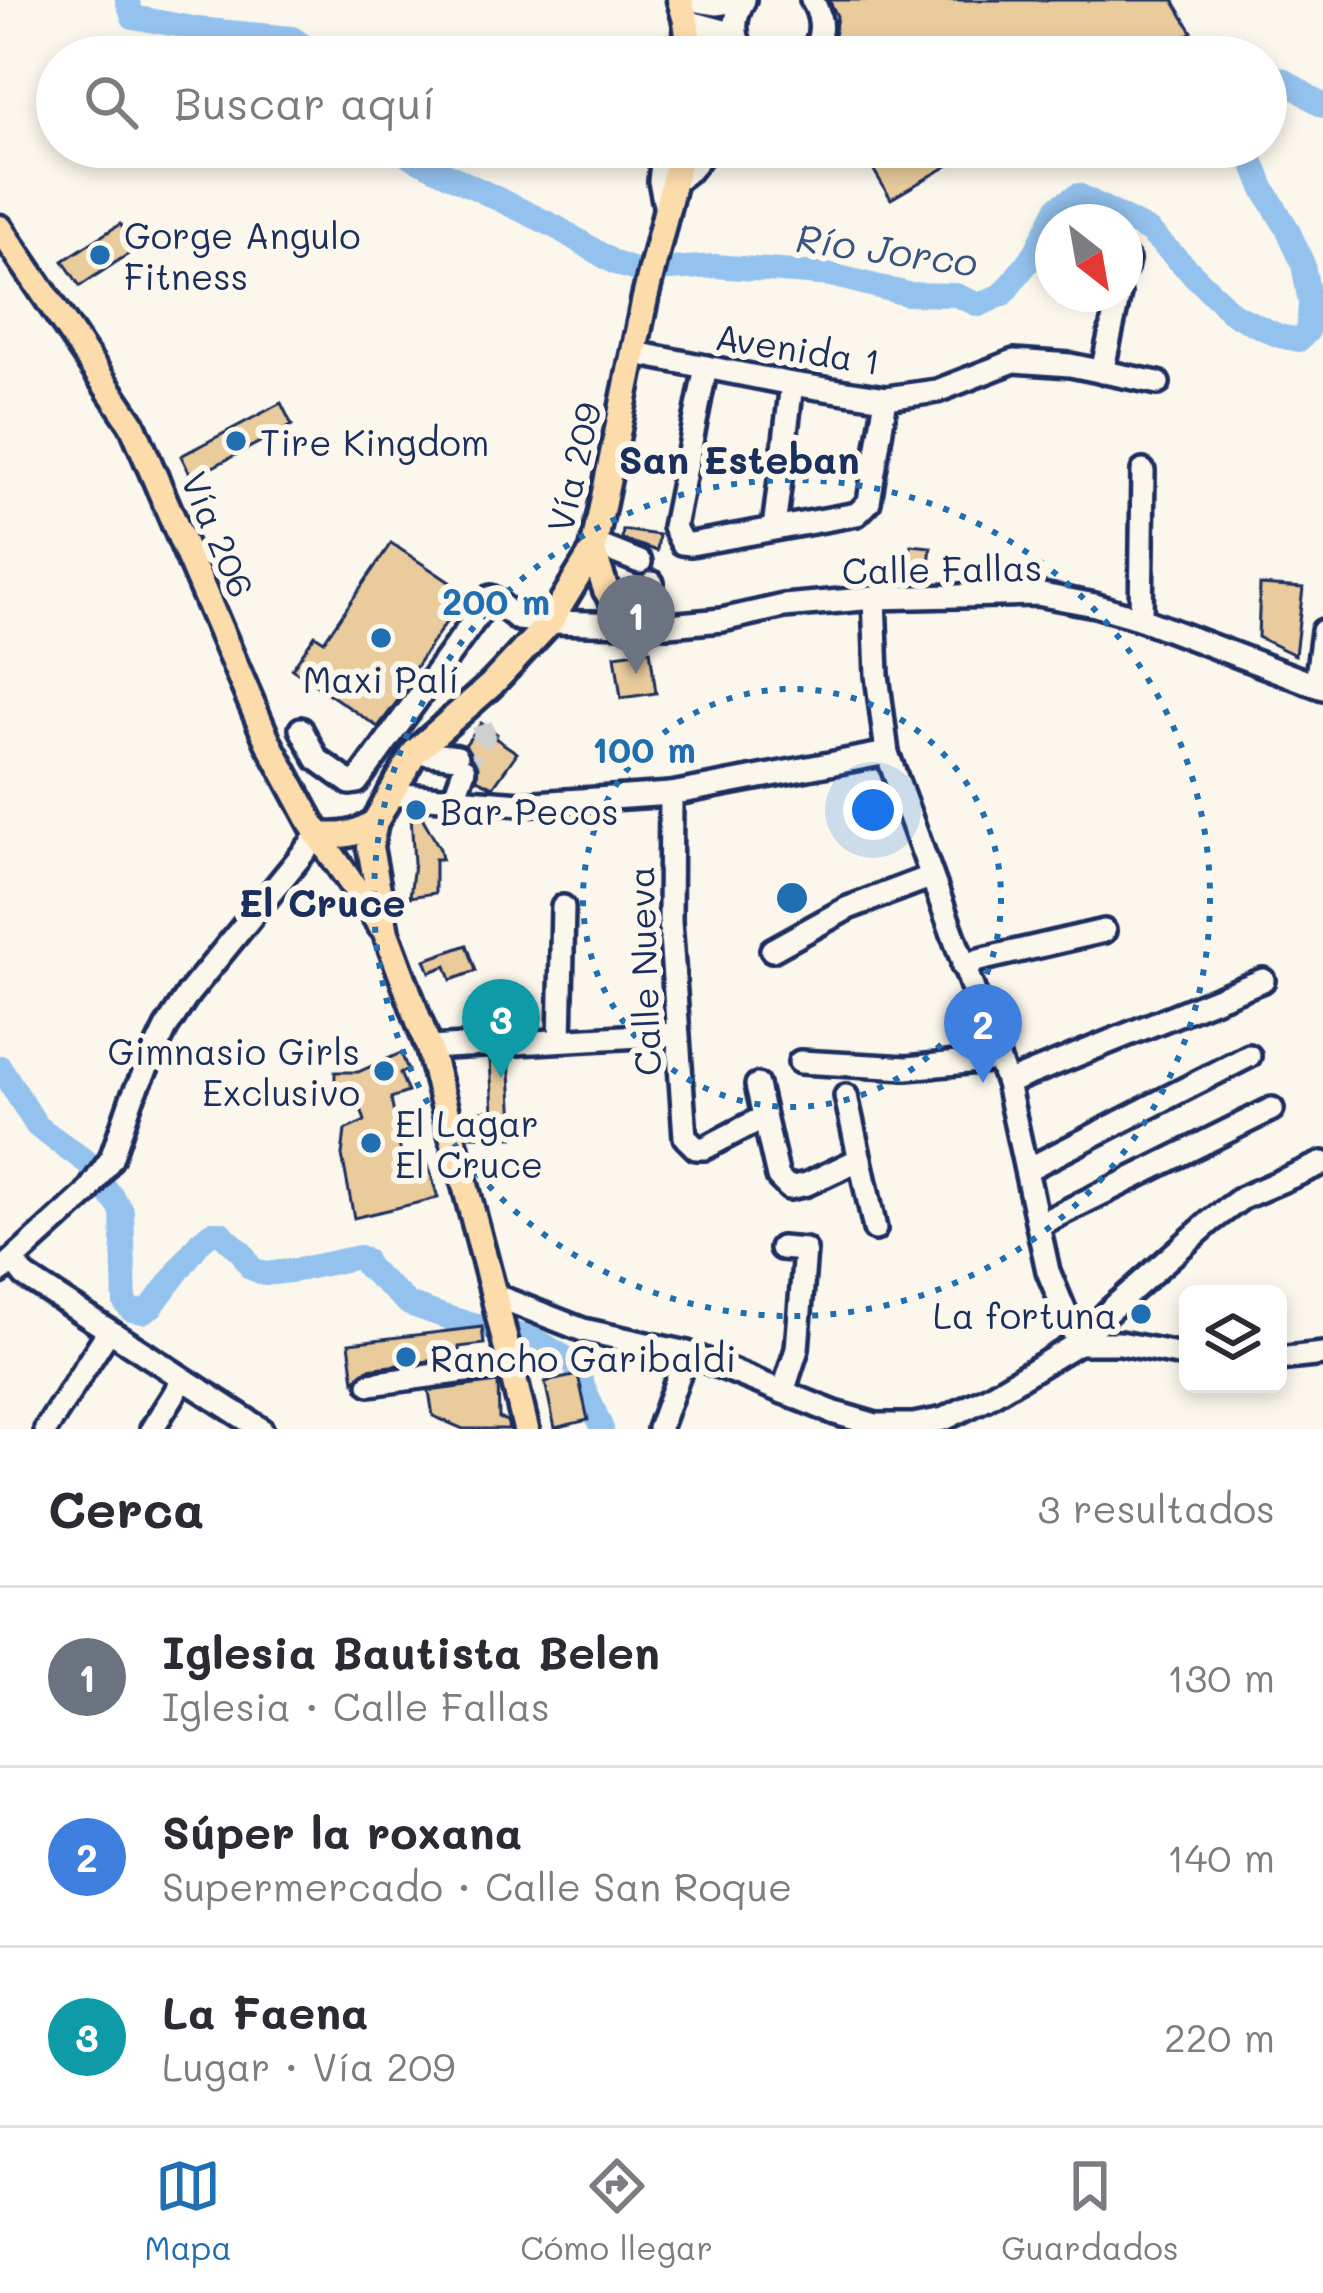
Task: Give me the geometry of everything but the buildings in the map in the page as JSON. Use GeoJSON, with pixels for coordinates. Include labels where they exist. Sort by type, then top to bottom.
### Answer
{"type":"FeatureCollection","features":[{"type":"Feature","properties":{"kind":"main road","name":"Vía 209"},"geometry":{"type":"LineString","coordinates":[[372,834],[415,752],[447,724],[477,712],[550,622],[594,548],[644,298],[676,168]]}},
{"type":"Feature","properties":{"kind":"main road","name":"Vía 206"},"geometry":{"type":"LineString","coordinates":[[0,228],[132,424],[268,742],[318,835],[386,933]]}},
{"type":"Feature","properties":{"kind":"main road"},"geometry":{"type":"LineString","coordinates":[[594,548],[606,590],[633,624]]}},
{"type":"Feature","properties":{"kind":"main road"},"geometry":{"type":"LineString","coordinates":[[318,835],[356,850],[372,834]]}},
{"type":"Feature","properties":{"kind":"main road"},"geometry":{"type":"LineString","coordinates":[[372,834],[386,933],[429,1048],[526,1429]]}},
{"type":"Feature","properties":{"kind":"street"},"geometry":{"type":"LineString","coordinates":[[743,0],[735,34],[686,7],[718,4],[743,0]]}},
{"type":"Feature","properties":{"kind":"street"},"geometry":{"type":"LineString","coordinates":[[812,0],[820,14],[820,36]]}},
{"type":"Feature","properties":{"kind":"street"},"geometry":{"type":"LineString","coordinates":[[662,168],[663,219]]}},
{"type":"Feature","properties":{"kind":"street"},"geometry":{"type":"LineString","coordinates":[[672,184],[692,168]]}},
{"type":"Feature","properties":{"kind":"street"},"geometry":{"type":"LineString","coordinates":[[1102,372],[1115,312]]}},
{"type":"Feature","properties":{"kind":"street","name":"Avenida 1"},"geometry":{"type":"LineString","coordinates":[[635,353],[886,398],[937,391],[1014,361],[1158,383]]}},
{"type":"Feature","properties":{"kind":"street"},"geometry":{"type":"LineString","coordinates":[[706,367],[674,527],[682,543],[857,514],[869,502],[886,398]]}},
{"type":"Feature","properties":{"kind":"street"},"geometry":{"type":"LineString","coordinates":[[774,528],[792,384]]}},
{"type":"Feature","properties":{"kind":"street"},"geometry":{"type":"LineString","coordinates":[[1141,619],[1143,471]]}},
{"type":"Feature","properties":{"kind":"street"},"geometry":{"type":"LineString","coordinates":[[594,548],[640,562]]}},
{"type":"Feature","properties":{"kind":"street"},"geometry":{"type":"LineString","coordinates":[[633,624],[652,583]]}},
{"type":"Feature","properties":{"kind":"street","name":"Calle Fallas"},"geometry":{"type":"LineString","coordinates":[[423,692],[491,598],[518,619],[669,626],[874,598],[1037,595],[1141,619],[1320,686]]}},
{"type":"Feature","properties":{"kind":"street"},"geometry":{"type":"LineString","coordinates":[[874,598],[887,753],[1007,1083],[1048,1271],[1078,1343]]}},
{"type":"Feature","properties":{"kind":"street"},"geometry":{"type":"LineString","coordinates":[[1320,686],[1323,631]]}},
{"type":"Feature","properties":{"kind":"street"},"geometry":{"type":"LineString","coordinates":[[268,742],[304,725],[317,759],[350,783],[357,782],[423,692],[447,724]]}},
{"type":"Feature","properties":{"kind":"street"},"geometry":{"type":"LineString","coordinates":[[415,752],[460,764],[454,798]]}},
{"type":"Feature","properties":{"kind":"street"},"geometry":{"type":"LineString","coordinates":[[389,794],[521,804],[671,794],[887,753]]}},
{"type":"Feature","properties":{"kind":"street","name":"Calle Nueva"},"geometry":{"type":"LineString","coordinates":[[671,794],[670,921],[685,1137],[696,1148],[705,1148],[764,1117]]}},
{"type":"Feature","properties":{"kind":"street"},"geometry":{"type":"LineString","coordinates":[[255,1428],[7,1266],[86,1194],[111,1159],[132,1099],[166,1028],[318,835]]}},
{"type":"Feature","properties":{"kind":"street"},"geometry":{"type":"LineString","coordinates":[[772,950],[848,908],[930,877]]}},
{"type":"Feature","properties":{"kind":"street"},"geometry":{"type":"LineString","coordinates":[[560,1040],[563,907]]}},
{"type":"Feature","properties":{"kind":"street"},"geometry":{"type":"LineString","coordinates":[[963,966],[1104,931]]}},
{"type":"Feature","properties":{"kind":"street"},"geometry":{"type":"LineString","coordinates":[[1007,1083],[1263,980]]}},
{"type":"Feature","properties":{"kind":"street"},"geometry":{"type":"LineString","coordinates":[[429,1048],[676,1034]]}},
{"type":"Feature","properties":{"kind":"street"},"geometry":{"type":"LineString","coordinates":[[1028,1169],[1250,1056]]}},
{"type":"Feature","properties":{"kind":"street"},"geometry":{"type":"LineString","coordinates":[[800,1062],[907,1068],[998,1059]]}},
{"type":"Feature","properties":{"kind":"street"},"geometry":{"type":"LineString","coordinates":[[757,1085],[778,1177],[789,1188],[860,1160]]}},
{"type":"Feature","properties":{"kind":"street"},"geometry":{"type":"LineString","coordinates":[[846,1096],[875,1229]]}},
{"type":"Feature","properties":{"kind":"street"},"geometry":{"type":"LineString","coordinates":[[1038,1225],[1272,1109]]}},
{"type":"Feature","properties":{"kind":"street"},"geometry":{"type":"LineString","coordinates":[[495,1300],[584,1330],[687,1353],[835,1413],[876,1425],[913,1425],[965,1409],[1078,1343],[1226,1209],[1323,1163]]}},
{"type":"Feature","properties":{"kind":"street"},"geometry":{"type":"LineString","coordinates":[[781,1248],[805,1250],[796,1349],[783,1392]]}},
{"type":"Feature","properties":{"kind":"street"},"geometry":{"type":"LineString","coordinates":[[46,1429],[108,1332]]}},
{"type":"Feature","properties":{"kind":"street"},"geometry":{"type":"LineString","coordinates":[[1078,1343],[1120,1343],[1179,1354]]}},
{"type":"Feature","properties":{"kind":"street"},"geometry":{"type":"LineString","coordinates":[[659,1429],[687,1353]]}},
{"type":"Feature","properties":{"kind":"street"},"geometry":{"type":"LineString","coordinates":[[1287,1358],[1323,1354]]}},
{"type":"Feature","properties":{"kind":"street"},"geometry":{"type":"LineString","coordinates":[[370,1384],[509,1358]]}},
{"type":"Feature","properties":{"kind":"street"},"geometry":{"type":"LineString","coordinates":[[152,1429],[183,1380]]}},
{"type":"Feature","properties":{"kind":"waterway","name":"Río Jorco"},"geometry":{"type":"LineString","coordinates":[[127,0],[133,17],[271,36]]}},
{"type":"Feature","properties":{"kind":"waterway","name":"Río Jorco"},"geometry":{"type":"LineString","coordinates":[[1287,82],[1323,106]]}},
{"type":"Feature","properties":{"kind":"waterway","name":"Río Jorco"},"geometry":{"type":"LineString","coordinates":[[434,168],[638,271],[716,266],[831,275],[907,294],[956,295],[979,305],[1003,294],[1035,253],[1058,207],[1078,195],[1149,231],[1233,314],[1279,336],[1299,340],[1308,331],[1310,303],[1303,264],[1255,168]]}},
{"type":"Feature","properties":{"kind":"waterway"},"geometry":{"type":"LineString","coordinates":[[0,1067],[37,1126],[88,1163],[122,1211],[125,1303],[131,1310],[143,1312],[152,1306],[211,1233],[221,1233],[251,1268],[265,1274],[359,1257],[409,1304],[534,1339],[573,1362],[602,1429]]}},
{"type":"Feature","properties":{"kind":"tunnel"},"geometry":{"type":"LineString","coordinates":[[457,757],[469,759],[485,735],[481,723]]}},
{"type":"Feature","properties":{"kind":"place","name":"Gorge Angulo Fitness"},"geometry":{"type":"Point","coordinates":[100,255]}},
{"type":"Feature","properties":{"kind":"place","name":"Tire Kingdom"},"geometry":{"type":"Point","coordinates":[236,441]}},
{"type":"Feature","properties":{"kind":"place","name":"Maxi Palí"},"geometry":{"type":"Point","coordinates":[381,638]}},
{"type":"Feature","properties":{"kind":"place","name":"Iglesia Bautista Belen"},"geometry":{"type":"Point","coordinates":[636,674]}},
{"type":"Feature","properties":{"kind":"place","name":"Bar Pecos"},"geometry":{"type":"Point","coordinates":[416,810]}},
{"type":"Feature","properties":{"kind":"place","name":"Gimnasio Girls Exclusivo"},"geometry":{"type":"Point","coordinates":[384,1071]}},
{"type":"Feature","properties":{"kind":"place","name":"La Faena"},"geometry":{"type":"Point","coordinates":[501,1078]}},
{"type":"Feature","properties":{"kind":"place","name":"Súper la roxana"},"geometry":{"type":"Point","coordinates":[983,1083]}},
{"type":"Feature","properties":{"kind":"place","name":"El Lagar El Cruce"},"geometry":{"type":"Point","coordinates":[371,1143]}},
{"type":"Feature","properties":{"kind":"place","name":"La fortuna"},"geometry":{"type":"Point","coordinates":[1141,1314]}},
{"type":"Feature","properties":{"kind":"place","name":"Rancho Garibaldi"},"geometry":{"type":"Point","coordinates":[406,1357]}},
{"type":"Feature","properties":{"kind":"district","name":"San Esteban"},"geometry":{"type":"Point","coordinates":[739,458]}},
{"type":"Feature","properties":{"kind":"district","name":"El Cruce"},"geometry":{"type":"Point","coordinates":[322,901]}}]}
